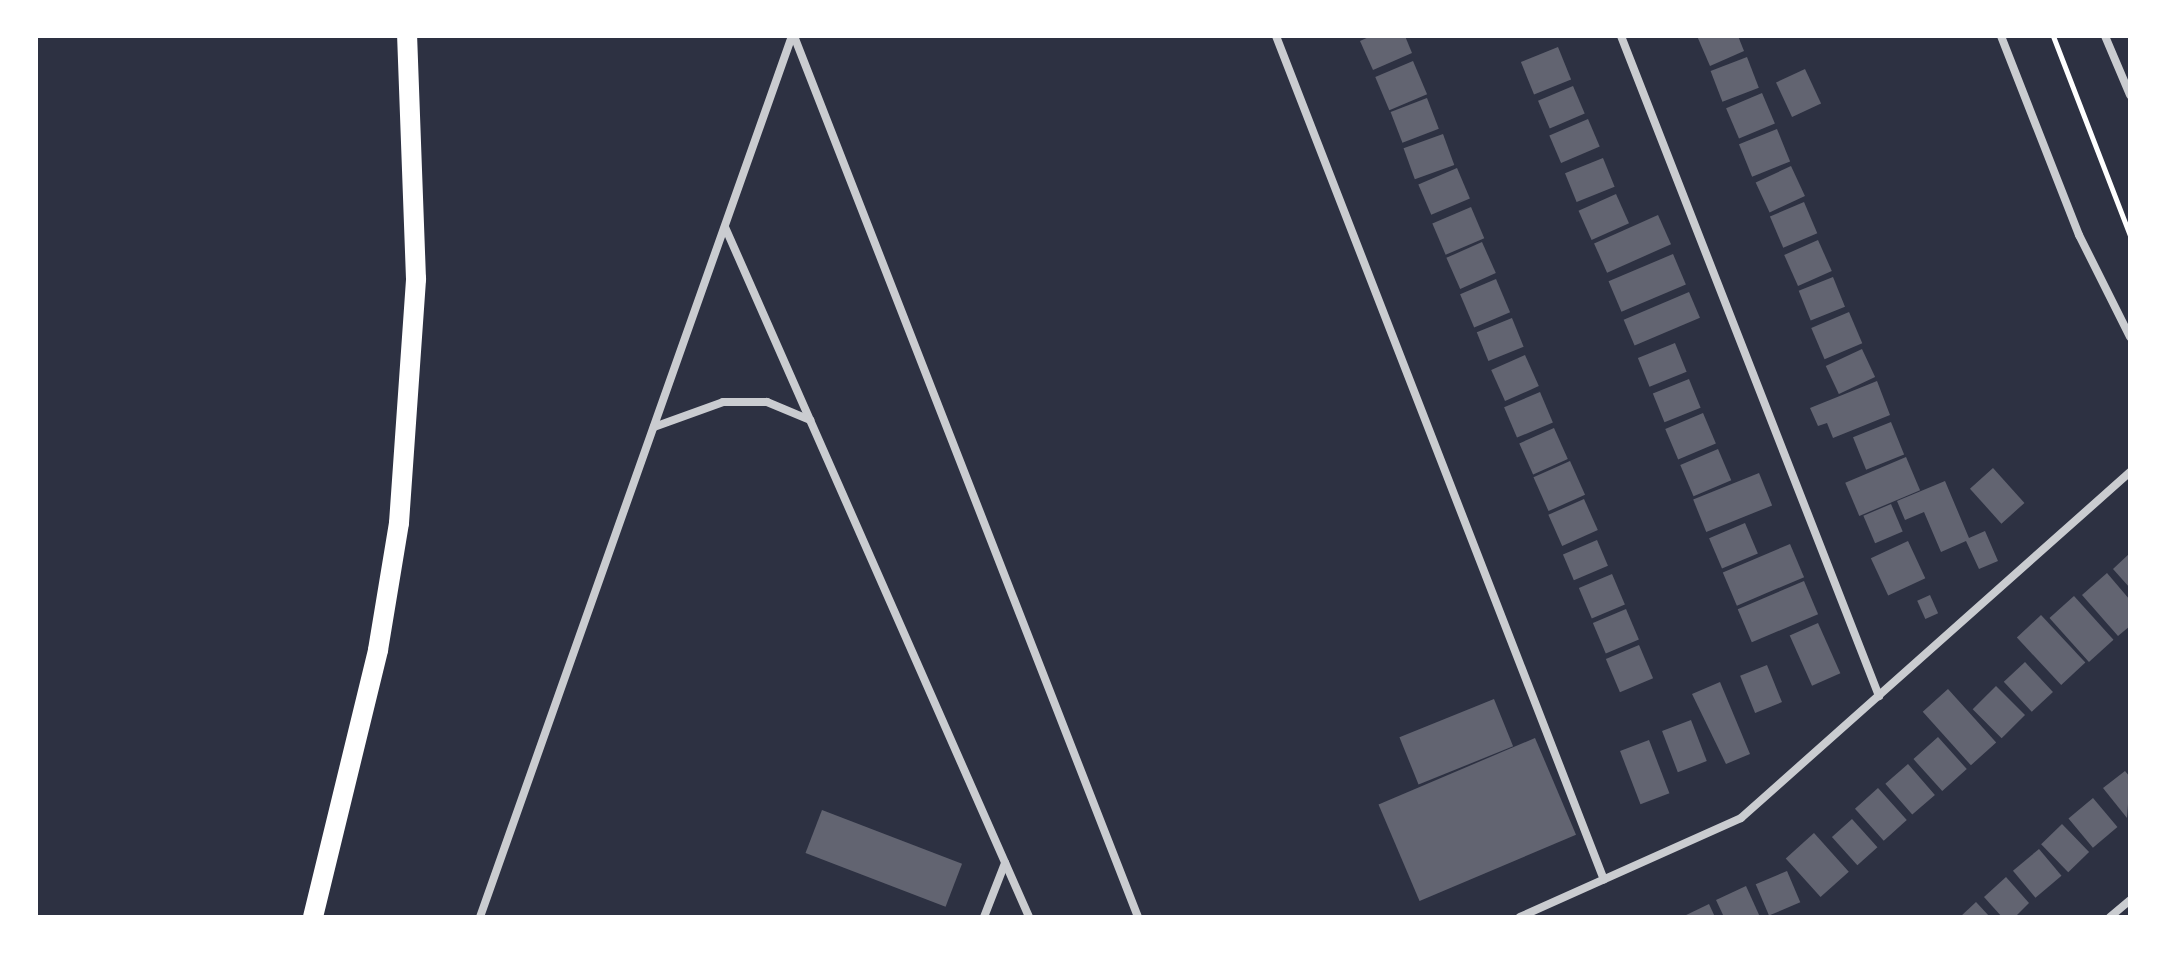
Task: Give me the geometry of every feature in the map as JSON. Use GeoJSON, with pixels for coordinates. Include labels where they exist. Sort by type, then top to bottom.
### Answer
{"type":"FeatureCollection","features":[{"type":"Feature","properties":{"kind":"main road"},"geometry":{"type":"LineString","coordinates":[[313,917],[353,769],[399,523],[416,279],[407,36]]}},
{"type":"Feature","properties":{"kind":"street"},"geometry":{"type":"LineString","coordinates":[[480,917],[793,36]]}},
{"type":"Feature","properties":{"kind":"street"},"geometry":{"type":"LineString","coordinates":[[793,36],[1138,917]]}},
{"type":"Feature","properties":{"kind":"street"},"geometry":{"type":"LineString","coordinates":[[1276,36],[1604,880]]}},
{"type":"Feature","properties":{"kind":"street"},"geometry":{"type":"LineString","coordinates":[[1621,36],[1879,696]]}},
{"type":"Feature","properties":{"kind":"street"},"geometry":{"type":"LineString","coordinates":[[2001,36],[2079,235],[2130,337]]}},
{"type":"Feature","properties":{"kind":"street"},"geometry":{"type":"LineString","coordinates":[[2105,36],[2130,95]]}},
{"type":"Feature","properties":{"kind":"street"},"geometry":{"type":"LineString","coordinates":[[724,226],[1029,917]]}},
{"type":"Feature","properties":{"kind":"street"},"geometry":{"type":"LineString","coordinates":[[654,427],[723,402],[767,402],[810,420]]}},
{"type":"Feature","properties":{"kind":"street"},"geometry":{"type":"LineString","coordinates":[[1520,917],[1741,818],[2130,472]]}},
{"type":"Feature","properties":{"kind":"street"},"geometry":{"type":"LineString","coordinates":[[984,917],[1005,863]]}},
{"type":"Feature","properties":{"kind":"street"},"geometry":{"type":"LineString","coordinates":[[2110,917],[2130,900]]}},
{"type":"Feature","properties":{"kind":"path"},"geometry":{"type":"LineString","coordinates":[[2053,36],[2130,236]]}},
{"type":"Feature","properties":{"kind":"building"},"geometry":{"type":"Polygon","coordinates":[[[1371,36],[1405,36],[1412,53],[1373,70],[1360,41],[1371,36]]]}},
{"type":"Feature","properties":{"kind":"building"},"geometry":{"type":"Polygon","coordinates":[[[1697,36],[1738,36],[1744,51],[1710,66],[1697,36]]]}},
{"type":"Feature","properties":{"kind":"building"},"geometry":{"type":"Polygon","coordinates":[[[1558,47],[1571,79],[1534,94],[1521,62],[1558,47]]]}},
{"type":"Feature","properties":{"kind":"building"},"geometry":{"type":"Polygon","coordinates":[[[1747,57],[1759,88],[1722,102],[1711,71],[1747,57]]]}},
{"type":"Feature","properties":{"kind":"building"},"geometry":{"type":"Polygon","coordinates":[[[1413,61],[1427,94],[1389,110],[1375,77],[1413,61]]]}},
{"type":"Feature","properties":{"kind":"building"},"geometry":{"type":"Polygon","coordinates":[[[1805,69],[1821,103],[1792,117],[1776,83],[1805,69]]]}},
{"type":"Feature","properties":{"kind":"building"},"geometry":{"type":"Polygon","coordinates":[[[1573,86],[1585,114],[1550,128],[1538,101],[1573,86]]]}},
{"type":"Feature","properties":{"kind":"building"},"geometry":{"type":"Polygon","coordinates":[[[1762,93],[1775,123],[1739,139],[1726,108],[1762,93]]]}},
{"type":"Feature","properties":{"kind":"building"},"geometry":{"type":"Polygon","coordinates":[[[1427,98],[1439,129],[1402,143],[1391,112],[1427,98]]]}},
{"type":"Feature","properties":{"kind":"building"},"geometry":{"type":"Polygon","coordinates":[[[1588,119],[1600,147],[1561,163],[1549,135],[1588,119]]]}},
{"type":"Feature","properties":{"kind":"building"},"geometry":{"type":"Polygon","coordinates":[[[1777,129],[1790,161],[1752,177],[1739,144],[1777,129]]]}},
{"type":"Feature","properties":{"kind":"building"},"geometry":{"type":"Polygon","coordinates":[[[1443,134],[1454,165],[1415,179],[1404,148],[1443,134]]]}},
{"type":"Feature","properties":{"kind":"building"},"geometry":{"type":"Polygon","coordinates":[[[1603,158],[1615,187],[1577,202],[1565,173],[1603,158]]]}},
{"type":"Feature","properties":{"kind":"building"},"geometry":{"type":"Polygon","coordinates":[[[1791,166],[1805,196],[1770,212],[1756,182],[1791,166]]]}},
{"type":"Feature","properties":{"kind":"building"},"geometry":{"type":"Polygon","coordinates":[[[1457,168],[1470,198],[1431,215],[1418,184],[1457,168]]]}},
{"type":"Feature","properties":{"kind":"building"},"geometry":{"type":"Polygon","coordinates":[[[1616,194],[1629,223],[1592,240],[1579,211],[1616,194]]]}},
{"type":"Feature","properties":{"kind":"building"},"geometry":{"type":"Polygon","coordinates":[[[1804,202],[1817,233],[1783,248],[1770,216],[1804,202]]]}},
{"type":"Feature","properties":{"kind":"building"},"geometry":{"type":"Polygon","coordinates":[[[1471,207],[1484,238],[1446,255],[1432,223],[1471,207]]]}},
{"type":"Feature","properties":{"kind":"building"},"geometry":{"type":"Polygon","coordinates":[[[1658,215],[1671,244],[1607,273],[1594,243],[1658,215]]]}},
{"type":"Feature","properties":{"kind":"building"},"geometry":{"type":"Polygon","coordinates":[[[1818,240],[1832,271],[1798,286],[1784,255],[1818,240]]]}},
{"type":"Feature","properties":{"kind":"building"},"geometry":{"type":"Polygon","coordinates":[[[1482,242],[1496,273],[1460,289],[1446,258],[1482,242]]]}},
{"type":"Feature","properties":{"kind":"building"},"geometry":{"type":"Polygon","coordinates":[[[1673,254],[1686,284],[1621,312],[1609,281],[1673,254]]]}},
{"type":"Feature","properties":{"kind":"building"},"geometry":{"type":"Polygon","coordinates":[[[1833,277],[1845,307],[1811,321],[1799,291],[1833,277]]]}},
{"type":"Feature","properties":{"kind":"building"},"geometry":{"type":"Polygon","coordinates":[[[1496,279],[1510,312],[1474,327],[1460,294],[1496,279]]]}},
{"type":"Feature","properties":{"kind":"building"},"geometry":{"type":"Polygon","coordinates":[[[1689,292],[1700,318],[1635,346],[1624,320],[1689,292]]]}},
{"type":"Feature","properties":{"kind":"building"},"geometry":{"type":"Polygon","coordinates":[[[1849,312],[1862,343],[1825,359],[1811,328],[1849,312]]]}},
{"type":"Feature","properties":{"kind":"building"},"geometry":{"type":"Polygon","coordinates":[[[1512,318],[1524,347],[1488,361],[1477,332],[1512,318]]]}},
{"type":"Feature","properties":{"kind":"building"},"geometry":{"type":"Polygon","coordinates":[[[1675,343],[1687,372],[1650,387],[1638,358],[1675,343]]]}},
{"type":"Feature","properties":{"kind":"building"},"geometry":{"type":"Polygon","coordinates":[[[1862,349],[1875,377],[1839,394],[1826,366],[1862,349]]]}},
{"type":"Feature","properties":{"kind":"building"},"geometry":{"type":"Polygon","coordinates":[[[1525,355],[1539,386],[1505,401],[1491,370],[1525,355]]]}},
{"type":"Feature","properties":{"kind":"building"},"geometry":{"type":"Polygon","coordinates":[[[1689,379],[1701,408],[1664,422],[1653,394],[1689,379]]]}},
{"type":"Feature","properties":{"kind":"building"},"geometry":{"type":"Polygon","coordinates":[[[1877,381],[1890,415],[1833,438],[1827,423],[1818,426],[1810,408],[1877,381]]]}},
{"type":"Feature","properties":{"kind":"building"},"geometry":{"type":"Polygon","coordinates":[[[1540,392],[1553,422],[1517,438],[1504,407],[1540,392]]]}},
{"type":"Feature","properties":{"kind":"building"},"geometry":{"type":"Polygon","coordinates":[[[1703,413],[1716,443],[1678,459],[1665,429],[1703,413]]]}},
{"type":"Feature","properties":{"kind":"building"},"geometry":{"type":"Polygon","coordinates":[[[1891,422],[1904,454],[1866,470],[1853,437],[1891,422]]]}},
{"type":"Feature","properties":{"kind":"building"},"geometry":{"type":"Polygon","coordinates":[[[1554,428],[1568,459],[1533,475],[1519,443],[1554,428]]]}},
{"type":"Feature","properties":{"kind":"building"},"geometry":{"type":"Polygon","coordinates":[[[1718,449],[1731,480],[1694,496],[1680,465],[1718,449]]]}},
{"type":"Feature","properties":{"kind":"building"},"geometry":{"type":"Polygon","coordinates":[[[1906,457],[1920,490],[1859,516],[1845,483],[1906,457]]]}},
{"type":"Feature","properties":{"kind":"building"},"geometry":{"type":"Polygon","coordinates":[[[1570,461],[1585,495],[1549,511],[1533,477],[1570,461]]]}},
{"type":"Feature","properties":{"kind":"building"},"geometry":{"type":"Polygon","coordinates":[[[1993,468],[2024,503],[2001,524],[1970,489],[1993,468]]]}},
{"type":"Feature","properties":{"kind":"building"},"geometry":{"type":"Polygon","coordinates":[[[1759,473],[1772,505],[1706,532],[1693,500],[1759,473]]]}},
{"type":"Feature","properties":{"kind":"building"},"geometry":{"type":"Polygon","coordinates":[[[1945,481],[1969,538],[1985,531],[1998,561],[1979,569],[1966,541],[1941,552],[1924,512],[1905,520],[1897,501],[1945,481]]]}},
{"type":"Feature","properties":{"kind":"building"},"geometry":{"type":"Polygon","coordinates":[[[1584,499],[1598,530],[1562,546],[1548,515],[1584,499]]]}},
{"type":"Feature","properties":{"kind":"building"},"geometry":{"type":"Polygon","coordinates":[[[1891,504],[1903,532],[1875,543],[1863,516],[1891,504]]]}},
{"type":"Feature","properties":{"kind":"building"},"geometry":{"type":"Polygon","coordinates":[[[1745,523],[1758,553],[1722,569],[1709,538],[1745,523]]]}},
{"type":"Feature","properties":{"kind":"building"},"geometry":{"type":"Polygon","coordinates":[[[1597,540],[1608,566],[1574,580],[1563,554],[1597,540]]]}},
{"type":"Feature","properties":{"kind":"building"},"geometry":{"type":"Polygon","coordinates":[[[1908,541],[1925,578],[1888,595],[1871,558],[1908,541]]]}},
{"type":"Feature","properties":{"kind":"building"},"geometry":{"type":"Polygon","coordinates":[[[1790,544],[1804,577],[1737,606],[1723,573],[1790,544]]]}},
{"type":"Feature","properties":{"kind":"building"},"geometry":{"type":"Polygon","coordinates":[[[2130,553],[2130,588],[2113,569],[2130,553]]]}},
{"type":"Feature","properties":{"kind":"building"},"geometry":{"type":"Polygon","coordinates":[[[2107,573],[2130,600],[2130,626],[2118,636],[2082,595],[2107,573]]]}},
{"type":"Feature","properties":{"kind":"building"},"geometry":{"type":"Polygon","coordinates":[[[1612,574],[1625,604],[1592,618],[1579,588],[1612,574]]]}},
{"type":"Feature","properties":{"kind":"building"},"geometry":{"type":"Polygon","coordinates":[[[1804,581],[1818,614],[1752,642],[1738,609],[1804,581]]]}},
{"type":"Feature","properties":{"kind":"building"},"geometry":{"type":"Polygon","coordinates":[[[1930,595],[1938,613],[1925,619],[1917,601],[1930,595]]]}},
{"type":"Feature","properties":{"kind":"building"},"geometry":{"type":"Polygon","coordinates":[[[2074,596],[2113,640],[2089,662],[2049,618],[2074,596]]]}},
{"type":"Feature","properties":{"kind":"building"},"geometry":{"type":"Polygon","coordinates":[[[1626,609],[1639,639],[1606,653],[1593,623],[1626,609]]]}},
{"type":"Feature","properties":{"kind":"building"},"geometry":{"type":"Polygon","coordinates":[[[2041,615],[2085,663],[2061,685],[2017,638],[2041,615]]]}},
{"type":"Feature","properties":{"kind":"building"},"geometry":{"type":"Polygon","coordinates":[[[1818,623],[1840,673],[1812,686],[1790,636],[1818,623]]]}},
{"type":"Feature","properties":{"kind":"building"},"geometry":{"type":"Polygon","coordinates":[[[1639,645],[1653,678],[1620,692],[1606,659],[1639,645]]]}},
{"type":"Feature","properties":{"kind":"building"},"geometry":{"type":"Polygon","coordinates":[[[2025,662],[2053,692],[2032,712],[2004,682],[2025,662]]]}},
{"type":"Feature","properties":{"kind":"building"},"geometry":{"type":"Polygon","coordinates":[[[1767,665],[1782,702],[1755,713],[1740,676],[1767,665]]]}},
{"type":"Feature","properties":{"kind":"building"},"geometry":{"type":"Polygon","coordinates":[[[1720,682],[1750,754],[1726,764],[1692,694],[1720,682]]]}},
{"type":"Feature","properties":{"kind":"building"},"geometry":{"type":"Polygon","coordinates":[[[1996,686],[2025,715],[2002,738],[1973,709],[1996,686]]]}},
{"type":"Feature","properties":{"kind":"building"},"geometry":{"type":"Polygon","coordinates":[[[1948,689],[1996,743],[1971,765],[1923,712],[1948,689]]]}},
{"type":"Feature","properties":{"kind":"building"},"geometry":{"type":"Polygon","coordinates":[[[1494,699],[1513,746],[1419,784],[1399,737],[1494,699]]]}},
{"type":"Feature","properties":{"kind":"building"},"geometry":{"type":"Polygon","coordinates":[[[1691,720],[1707,761],[1678,772],[1662,731],[1691,720]]]}},
{"type":"Feature","properties":{"kind":"building"},"geometry":{"type":"Polygon","coordinates":[[[1938,737],[1967,769],[1942,791],[1913,759],[1938,737]]]}},
{"type":"Feature","properties":{"kind":"building"},"geometry":{"type":"Polygon","coordinates":[[[1535,738],[1576,835],[1420,901],[1379,804],[1535,738]]]}},
{"type":"Feature","properties":{"kind":"building"},"geometry":{"type":"Polygon","coordinates":[[[1649,740],[1669,793],[1640,804],[1620,751],[1649,740]]]}},
{"type":"Feature","properties":{"kind":"building"},"geometry":{"type":"Polygon","coordinates":[[[1908,764],[1935,795],[1912,815],[1885,784],[1908,764]]]}},
{"type":"Feature","properties":{"kind":"building"},"geometry":{"type":"Polygon","coordinates":[[[2125,771],[2130,777],[2127,818],[2103,788],[2125,771]]]}},
{"type":"Feature","properties":{"kind":"building"},"geometry":{"type":"Polygon","coordinates":[[[1878,788],[1907,820],[1884,841],[1855,809],[1878,788]]]}},
{"type":"Feature","properties":{"kind":"building"},"geometry":{"type":"Polygon","coordinates":[[[2093,798],[2117,827],[2093,848],[2068,819],[2093,798]]]}},
{"type":"Feature","properties":{"kind":"building"},"geometry":{"type":"Polygon","coordinates":[[[822,810],[962,864],[946,907],[806,853],[822,810]]]}},
{"type":"Feature","properties":{"kind":"building"},"geometry":{"type":"Polygon","coordinates":[[[1852,819],[1877,847],[1857,865],[1832,837],[1852,819]]]}},
{"type":"Feature","properties":{"kind":"building"},"geometry":{"type":"Polygon","coordinates":[[[2062,824],[2089,852],[2068,872],[2041,844],[2062,824]]]}},
{"type":"Feature","properties":{"kind":"building"},"geometry":{"type":"Polygon","coordinates":[[[1814,833],[1849,872],[1821,897],[1786,858],[1814,833]]]}},
{"type":"Feature","properties":{"kind":"building"},"geometry":{"type":"Polygon","coordinates":[[[2039,849],[2061,876],[2035,898],[2013,871],[2039,849]]]}},
{"type":"Feature","properties":{"kind":"building"},"geometry":{"type":"Polygon","coordinates":[[[1787,871],[1800,902],[1769,916],[1756,884],[1787,871]]]}},
{"type":"Feature","properties":{"kind":"building"},"geometry":{"type":"Polygon","coordinates":[[[2006,877],[2029,903],[2015,917],[2002,917],[1984,897],[2006,877]]]}},
{"type":"Feature","properties":{"kind":"building"},"geometry":{"type":"Polygon","coordinates":[[[1746,886],[1760,917],[1724,917],[1716,900],[1746,886]]]}},
{"type":"Feature","properties":{"kind":"building"},"geometry":{"type":"Polygon","coordinates":[[[1976,902],[1990,917],[1960,917],[1976,902]]]}},
{"type":"Feature","properties":{"kind":"building"},"geometry":{"type":"Polygon","coordinates":[[[1709,904],[1715,917],[1682,917],[1709,904]]]}}]}
